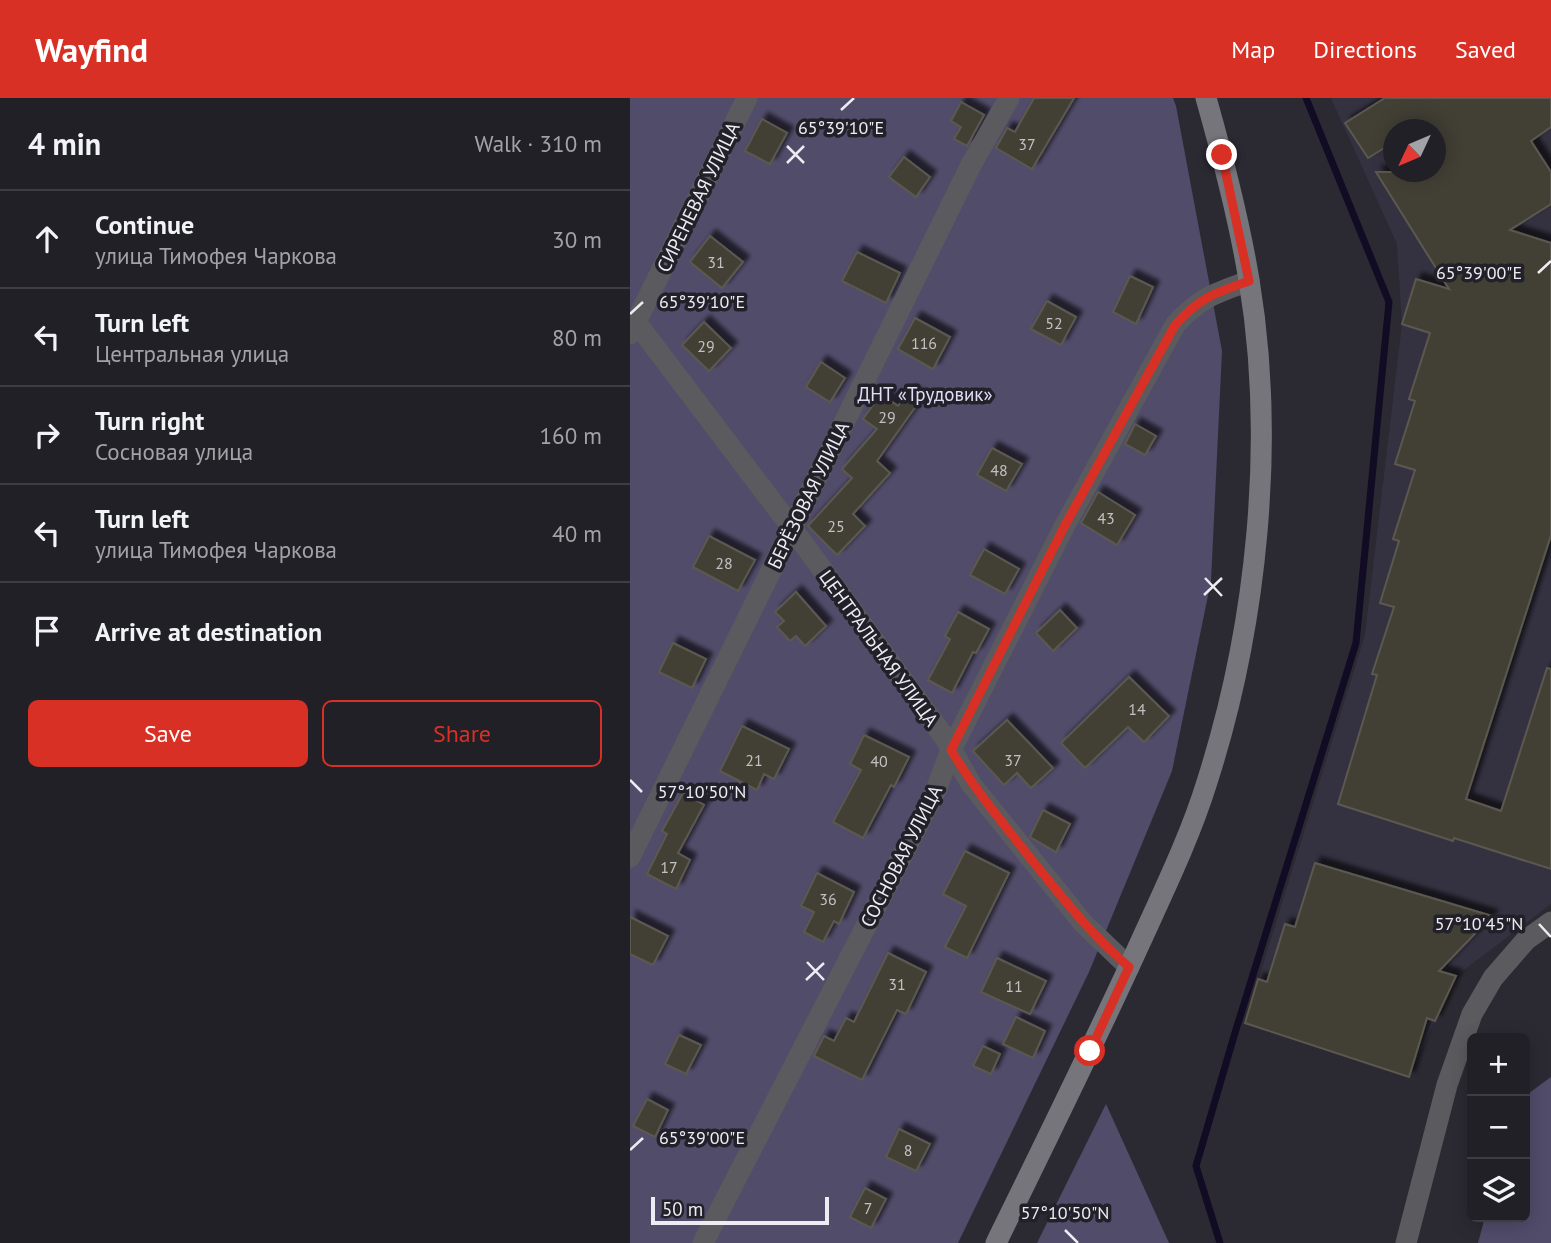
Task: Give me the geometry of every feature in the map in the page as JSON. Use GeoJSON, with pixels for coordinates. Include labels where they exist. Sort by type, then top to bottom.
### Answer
{"type":"FeatureCollection","features":[{"type":"Feature","properties":{"kind":"main road"},"geometry":{"type":"LineString","coordinates":[[996,1243],[1129,967],[1187,838],[1207,783],[1236,678],[1261,490],[1261,392],[1249,281],[1222,155],[1206,98]]}},
{"type":"Feature","properties":{"kind":"street","name":"СИРЕНЕВАЯ УЛИЦА"},"geometry":{"type":"LineString","coordinates":[[633,328],[747,98]]}},
{"type":"Feature","properties":{"kind":"street","name":"БЕРЁЗОВАЯ УЛИЦА"},"geometry":{"type":"LineString","coordinates":[[630,857],[970,167],[1009,98]]}},
{"type":"Feature","properties":{"kind":"street","name":"СОСНОВАЯ УЛИЦА"},"geometry":{"type":"LineString","coordinates":[[704,1243],[936,790],[951,750],[1064,527],[1175,325],[1192,306],[1216,293],[1249,281]]}},
{"type":"Feature","properties":{"kind":"street","name":"ЦЕНТРАЛЬНАЯ УЛИЦА"},"geometry":{"type":"LineString","coordinates":[[633,328],[792,528],[945,738],[971,784],[1083,923],[1106,948],[1129,967]]}},
{"type":"Feature","properties":{"kind":"street"},"geometry":{"type":"LineString","coordinates":[[1406,1243],[1447,1084],[1472,1014],[1493,978],[1526,940],[1551,922]]}},
{"type":"Feature","properties":{"kind":"shaded area"},"geometry":{"type":"Polygon","coordinates":[[[1331,98],[1551,98],[1551,904],[1456,976],[1409,1077],[1245,1023],[1365,635],[1402,324],[1397,244],[1331,98]]]}},
{"type":"Feature","properties":{"kind":"green space","name":"ДНТ «Трудовик»"},"geometry":{"type":"Polygon","coordinates":[[[630,98],[1173,98],[1176,106],[1222,351],[1211,581],[1172,771],[1089,972],[958,1243],[630,1243],[630,98]]]}},
{"type":"Feature","properties":{"kind":"green space"},"geometry":{"type":"Polygon","coordinates":[[[1551,1077],[1551,1243],[1478,1243],[1484,1222],[1530,1222],[1530,1092],[1551,1077]]]}},
{"type":"Feature","properties":{"kind":"green space"},"geometry":{"type":"Polygon","coordinates":[[[1106,1104],[1169,1243],[1037,1243],[1106,1104]]]}},
{"type":"Feature","properties":{"kind":"building"},"geometry":{"type":"Polygon","coordinates":[[[1034,98],[1074,98],[1032,169],[996,148],[1007,128],[1015,132],[1034,98]]]}},
{"type":"Feature","properties":{"kind":"building"},"geometry":{"type":"Polygon","coordinates":[[[1385,98],[1551,98],[1551,127],[1531,141],[1551,172],[1551,204],[1510,230],[1551,243],[1551,535],[1466,799],[1501,811],[1547,668],[1551,669],[1551,869],[1338,804],[1377,675],[1372,674],[1394,607],[1380,603],[1399,541],[1393,539],[1415,470],[1395,464],[1415,401],[1409,399],[1430,333],[1402,324],[1416,279],[1449,289],[1376,172],[1383,172],[1383,182],[1446,182],[1446,119],[1383,119],[1383,149],[1368,158],[1345,123],[1385,98]]]}},
{"type":"Feature","properties":{"kind":"building"},"geometry":{"type":"Polygon","coordinates":[[[961,102],[984,115],[967,146],[954,139],[961,127],[951,121],[961,102]]]}},
{"type":"Feature","properties":{"kind":"building"},"geometry":{"type":"Polygon","coordinates":[[[762,119],[787,133],[770,164],[745,151],[762,119]]]}},
{"type":"Feature","properties":{"kind":"building"},"geometry":{"type":"Polygon","coordinates":[[[904,157],[930,177],[916,197],[889,177],[904,157]]]}},
{"type":"Feature","properties":{"kind":"building"},"geometry":{"type":"Polygon","coordinates":[[[710,236],[743,262],[722,288],[690,262],[710,236]]]}},
{"type":"Feature","properties":{"kind":"building"},"geometry":{"type":"Polygon","coordinates":[[[857,252],[900,273],[886,303],[842,281],[857,252]]]}},
{"type":"Feature","properties":{"kind":"building"},"geometry":{"type":"Polygon","coordinates":[[[1130,276],[1153,287],[1136,324],[1113,312],[1130,276]]]}},
{"type":"Feature","properties":{"kind":"building"},"geometry":{"type":"Polygon","coordinates":[[[1047,301],[1076,317],[1061,345],[1031,329],[1047,301]]]}},
{"type":"Feature","properties":{"kind":"building"},"geometry":{"type":"Polygon","coordinates":[[[915,318],[950,337],[933,369],[898,349],[915,318]]]}},
{"type":"Feature","properties":{"kind":"building"},"geometry":{"type":"Polygon","coordinates":[[[704,322],[731,348],[709,371],[682,345],[704,322]]]}},
{"type":"Feature","properties":{"kind":"building"},"geometry":{"type":"Polygon","coordinates":[[[821,362],[845,378],[830,402],[806,387],[821,362]]]}},
{"type":"Feature","properties":{"kind":"building"},"geometry":{"type":"Polygon","coordinates":[[[910,391],[921,399],[877,461],[890,473],[853,514],[865,526],[837,555],[808,526],[852,478],[842,469],[877,429],[863,419],[881,394],[898,406],[910,391]]]}},
{"type":"Feature","properties":{"kind":"building"},"geometry":{"type":"Polygon","coordinates":[[[1135,424],[1156,436],[1145,455],[1125,444],[1135,424]]]}},
{"type":"Feature","properties":{"kind":"building"},"geometry":{"type":"Polygon","coordinates":[[[992,448],[1022,464],[1006,491],[977,475],[992,448]]]}},
{"type":"Feature","properties":{"kind":"building"},"geometry":{"type":"Polygon","coordinates":[[[1098,492],[1135,515],[1117,545],[1081,523],[1098,492]]]}},
{"type":"Feature","properties":{"kind":"building"},"geometry":{"type":"Polygon","coordinates":[[[709,536],[755,560],[738,591],[693,567],[709,536]]]}},
{"type":"Feature","properties":{"kind":"building"},"geometry":{"type":"Polygon","coordinates":[[[984,549],[1019,569],[1005,594],[970,575],[984,549]]]}},
{"type":"Feature","properties":{"kind":"building"},"geometry":{"type":"Polygon","coordinates":[[[796,592],[826,626],[805,646],[796,636],[790,641],[777,627],[784,621],[775,612],[796,592]]]}},
{"type":"Feature","properties":{"kind":"building"},"geometry":{"type":"Polygon","coordinates":[[[1060,610],[1077,628],[1053,651],[1036,633],[1060,610]]]}},
{"type":"Feature","properties":{"kind":"building"},"geometry":{"type":"Polygon","coordinates":[[[958,612],[989,629],[976,653],[973,652],[952,693],[928,680],[950,639],[945,636],[958,612]]]}},
{"type":"Feature","properties":{"kind":"building"},"geometry":{"type":"Polygon","coordinates":[[[673,643],[706,659],[692,688],[659,672],[673,643]]]}},
{"type":"Feature","properties":{"kind":"building"},"geometry":{"type":"Polygon","coordinates":[[[1129,677],[1169,716],[1144,742],[1128,727],[1085,768],[1061,743],[1129,677]]]}},
{"type":"Feature","properties":{"kind":"building"},"geometry":{"type":"Polygon","coordinates":[[[1007,720],[1053,768],[1031,788],[1017,773],[1004,785],[973,751],[1007,720]]]}},
{"type":"Feature","properties":{"kind":"building"},"geometry":{"type":"Polygon","coordinates":[[[742,726],[789,749],[774,779],[764,774],[757,790],[720,771],[742,726]]]}},
{"type":"Feature","properties":{"kind":"building"},"geometry":{"type":"Polygon","coordinates":[[[864,735],[909,757],[863,838],[833,822],[861,770],[850,764],[864,735]]]}},
{"type":"Feature","properties":{"kind":"building"},"geometry":{"type":"Polygon","coordinates":[[[683,793],[704,805],[678,853],[690,860],[676,889],[647,874],[667,834],[662,831],[683,793]]]}},
{"type":"Feature","properties":{"kind":"building"},"geometry":{"type":"Polygon","coordinates":[[[1043,810],[1070,824],[1056,852],[1030,837],[1043,810]]]}},
{"type":"Feature","properties":{"kind":"building"},"geometry":{"type":"Polygon","coordinates":[[[965,851],[1009,873],[967,958],[945,947],[966,906],[943,894],[965,851]]]}},
{"type":"Feature","properties":{"kind":"building"},"geometry":{"type":"Polygon","coordinates":[[[1315,863],[1492,916],[1439,971],[1456,976],[1435,1021],[1427,1018],[1409,1077],[1245,1023],[1258,979],[1267,982],[1285,924],[1295,927],[1315,863]]]}},
{"type":"Feature","properties":{"kind":"building"},"geometry":{"type":"Polygon","coordinates":[[[817,873],[854,892],[839,924],[834,921],[823,942],[804,932],[814,912],[801,906],[817,873]]]}},
{"type":"Feature","properties":{"kind":"building"},"geometry":{"type":"Polygon","coordinates":[[[630,917],[668,936],[653,965],[630,954],[630,917]]]}},
{"type":"Feature","properties":{"kind":"building"},"geometry":{"type":"Polygon","coordinates":[[[888,953],[926,972],[906,1014],[897,1010],[862,1080],[814,1056],[824,1036],[834,1041],[846,1018],[854,1022],[888,953]]]}},
{"type":"Feature","properties":{"kind":"building"},"geometry":{"type":"Polygon","coordinates":[[[997,958],[1046,981],[1030,1014],[981,992],[997,958]]]}},
{"type":"Feature","properties":{"kind":"building"},"geometry":{"type":"Polygon","coordinates":[[[1016,1017],[1045,1031],[1033,1058],[1003,1044],[1016,1017]]]}},
{"type":"Feature","properties":{"kind":"building"},"geometry":{"type":"Polygon","coordinates":[[[679,1035],[701,1045],[686,1074],[665,1064],[679,1035]]]}},
{"type":"Feature","properties":{"kind":"building"},"geometry":{"type":"Polygon","coordinates":[[[983,1046],[1000,1054],[991,1074],[973,1066],[983,1046]]]}},
{"type":"Feature","properties":{"kind":"building"},"geometry":{"type":"Polygon","coordinates":[[[647,1099],[668,1110],[655,1137],[633,1126],[647,1099]]]}},
{"type":"Feature","properties":{"kind":"building"},"geometry":{"type":"Polygon","coordinates":[[[899,1129],[930,1144],[916,1171],[886,1157],[899,1129]]]}},
{"type":"Feature","properties":{"kind":"building"},"geometry":{"type":"Polygon","coordinates":[[[865,1188],[886,1199],[871,1228],[850,1217],[865,1188]]]}},
{"type":"Feature","properties":{"kind":"waterway"},"geometry":{"type":"LineString","coordinates":[[1220,1243],[1196,1166],[1356,643],[1389,302],[1306,98]]}},
{"type":"Feature","properties":{"kind":"route"},"geometry":{"type":"LineString","coordinates":[[1090,1051],[1129,967],[1106,948],[1083,923],[971,784],[951,750],[1064,527],[1175,325],[1192,306],[1216,293],[1249,281],[1222,155]]}}]}
